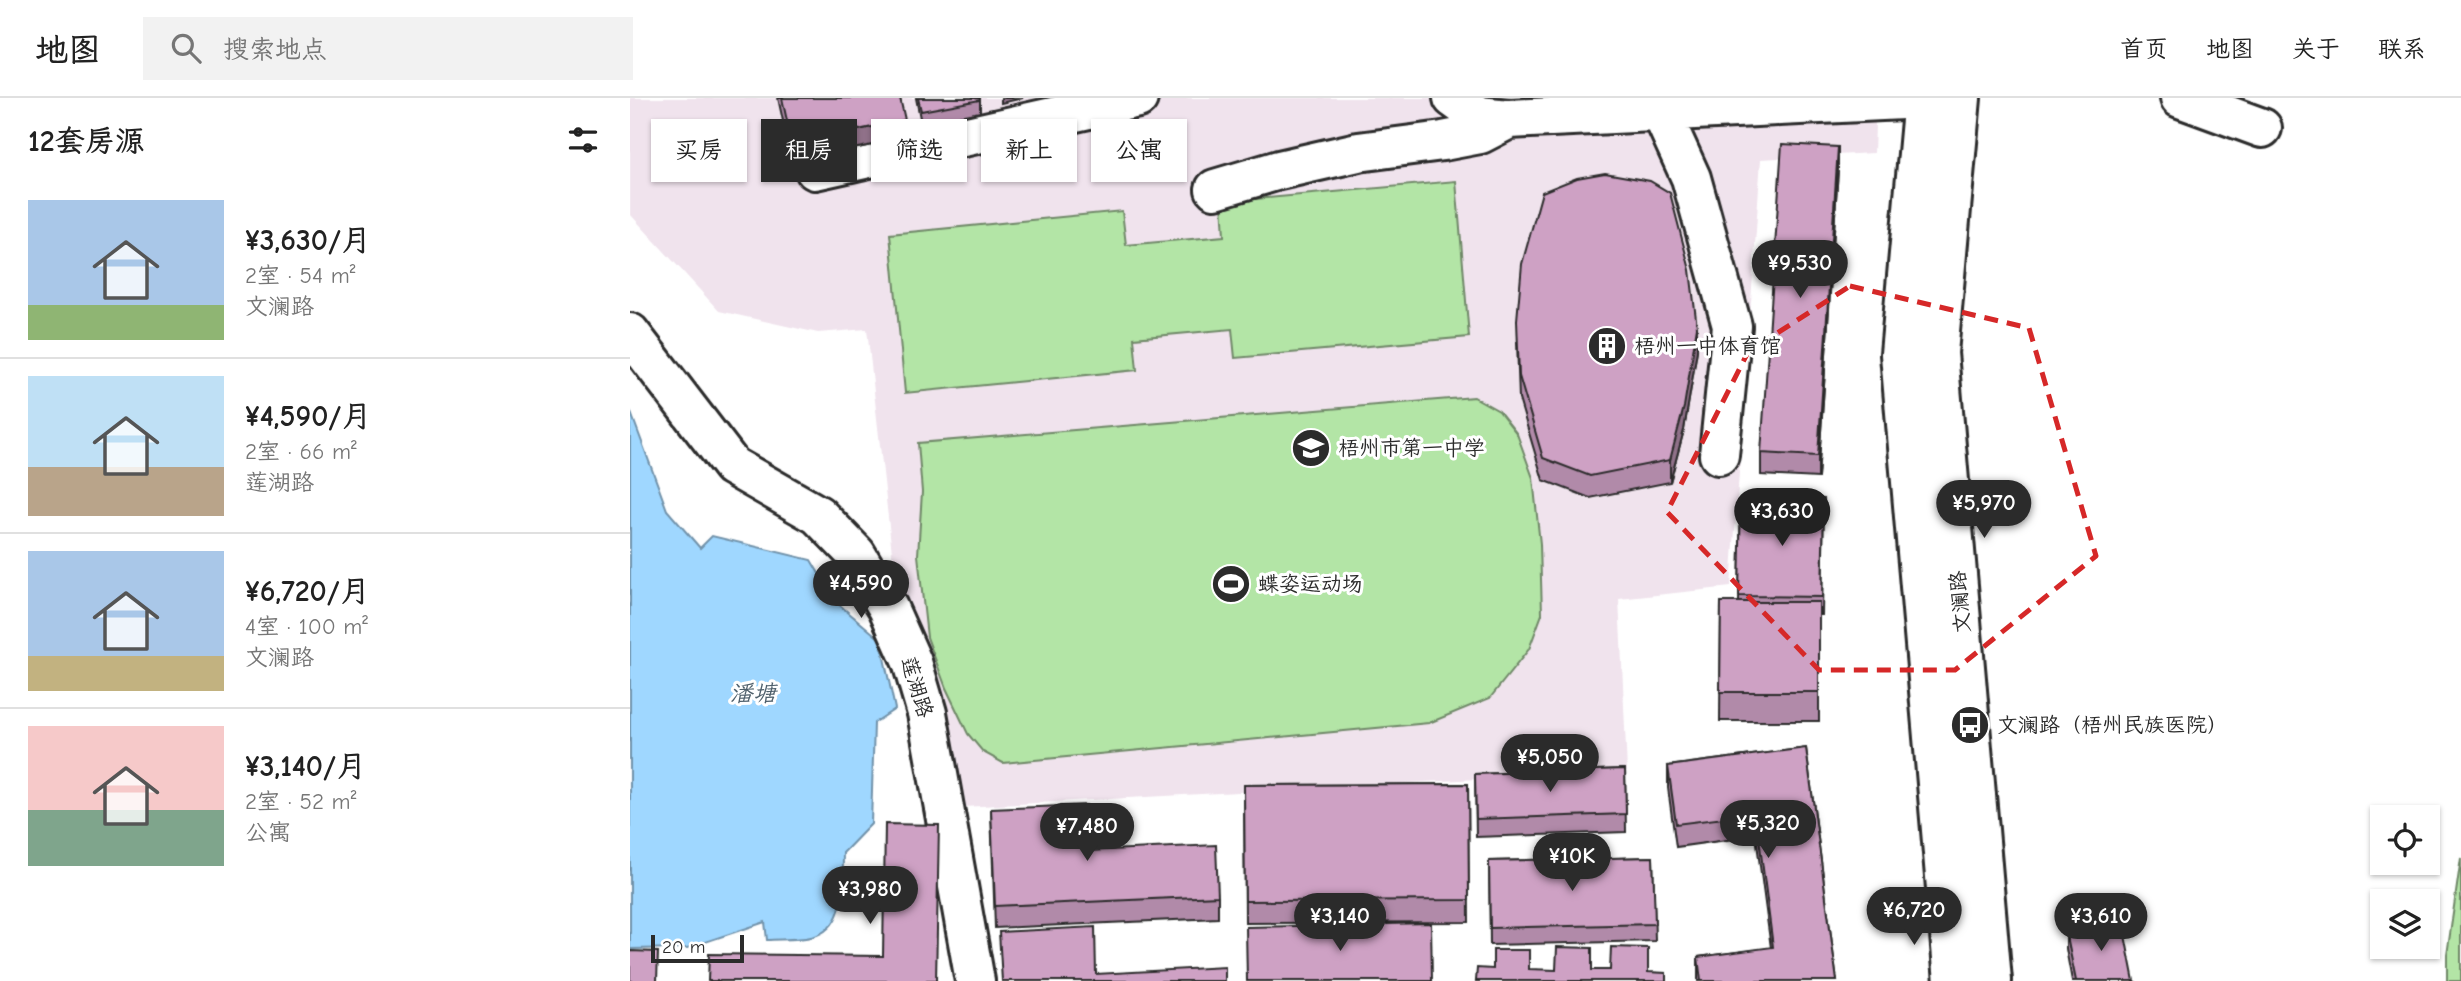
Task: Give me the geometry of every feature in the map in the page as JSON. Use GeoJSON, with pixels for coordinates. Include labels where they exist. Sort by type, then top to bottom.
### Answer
{"type":"FeatureCollection","features":[{"type":"Feature","properties":{"kind":"main road"},"geometry":{"type":"LineString","coordinates":[[857,161],[1138,98]]}},
{"type":"Feature","properties":{"kind":"main road"},"geometry":{"type":"LineString","coordinates":[[1452,98],[1478,116],[1509,119],[1923,99]]}},
{"type":"Feature","properties":{"kind":"main road","name":"文澜路"},"geometry":{"type":"LineString","coordinates":[[1961,98],[1938,354],[1992,981]]}},
{"type":"Feature","properties":{"kind":"main road"},"geometry":{"type":"LineString","coordinates":[[2180,98],[2262,128]]}},
{"type":"Feature","properties":{"kind":"main road","name":"文澜路"},"geometry":{"type":"LineString","coordinates":[[1923,99],[1900,354],[1954,981]]}},
{"type":"Feature","properties":{"kind":"main road"},"geometry":{"type":"LineString","coordinates":[[1661,111],[1691,178],[1732,326],[1719,455]]}},
{"type":"Feature","properties":{"kind":"main road"},"geometry":{"type":"LineString","coordinates":[[1215,189],[1279,170],[1358,152],[1480,134],[1509,119]]}},
{"type":"Feature","properties":{"kind":"main road","name":"莲湖路"},"geometry":{"type":"LineString","coordinates":[[630,333],[732,466],[818,515],[856,554],[888,608],[912,662],[927,713],[975,981]]}},
{"type":"Feature","properties":{"kind":"main road"},"geometry":{"type":"LineString","coordinates":[[1928,981],[1951,943]]}},
{"type":"Feature","properties":{"kind":"highlighted area"},"geometry":{"type":"Polygon","coordinates":[[[1850,286],[2029,328],[2096,556],[1955,670],[1819,670],[1667,512],[1748,352],[1850,286]]]}},
{"type":"Feature","properties":{"kind":"shaded area","name":"梧州市第一中学"},"geometry":{"type":"Polygon","coordinates":[[[630,98],[1876,98],[1874,153],[1761,159],[1731,587],[1619,599],[1627,771],[963,807],[893,562],[867,329],[818,333],[719,311],[630,214],[630,98]]]}},
{"type":"Feature","properties":{"kind":"green space"},"geometry":{"type":"Polygon","coordinates":[[[1456,181],[1469,337],[1235,358],[1232,329],[1134,338],[1137,370],[905,393],[890,234],[1122,211],[1126,245],[1224,236],[1222,202],[1456,181]]]}},
{"type":"Feature","properties":{"kind":"green space","name":"蝶姿运动场"},"geometry":{"type":"Polygon","coordinates":[[[1474,397],[1499,411],[1517,434],[1533,478],[1540,544],[1542,614],[1529,649],[1490,698],[1429,723],[1003,763],[983,752],[968,734],[946,688],[927,637],[918,555],[922,492],[918,443],[1474,397]]]}},
{"type":"Feature","properties":{"kind":"green space"},"geometry":{"type":"Polygon","coordinates":[[[2461,858],[2461,981],[2447,981],[2447,955],[2461,858]]]}},
{"type":"Feature","properties":{"kind":"water","name":"潘塘"},"geometry":{"type":"Polygon","coordinates":[[[630,410],[667,510],[700,548],[712,536],[811,560],[836,602],[880,639],[895,709],[874,723],[871,824],[843,853],[838,914],[823,932],[811,937],[767,940],[765,922],[687,948],[630,949],[630,410]]]}},
{"type":"Feature","properties":{"kind":"building"},"geometry":{"type":"Polygon","coordinates":[[[782,98],[900,98],[905,119],[871,119],[871,127],[857,130],[857,119],[787,119],[782,98]]]}},
{"type":"Feature","properties":{"kind":"building"},"geometry":{"type":"Polygon","coordinates":[[[918,98],[980,98],[980,100],[921,111],[918,98]]]}},
{"type":"Feature","properties":{"kind":"building"},"geometry":{"type":"Polygon","coordinates":[[[1782,144],[1838,147],[1818,456],[1761,453],[1782,144]]]}},
{"type":"Feature","properties":{"kind":"building","name":"梧州一中体育馆"},"geometry":{"type":"Polygon","coordinates":[[[1605,173],[1650,181],[1670,193],[1690,270],[1697,327],[1684,407],[1670,460],[1590,476],[1543,458],[1519,376],[1517,320],[1522,264],[1542,192],[1577,178],[1605,173]]]}},
{"type":"Feature","properties":{"kind":"building"},"geometry":{"type":"Polygon","coordinates":[[[1741,498],[1824,499],[1822,597],[1739,596],[1741,498]]]}},
{"type":"Feature","properties":{"kind":"building"},"geometry":{"type":"Polygon","coordinates":[[[1721,602],[1819,602],[1819,692],[1720,692],[1721,602]]]}},
{"type":"Feature","properties":{"kind":"building"},"geometry":{"type":"Polygon","coordinates":[[[1806,748],[1837,981],[1701,981],[1698,957],[1773,947],[1756,814],[1676,824],[1668,766],[1806,748]]]}},
{"type":"Feature","properties":{"kind":"building"},"geometry":{"type":"Polygon","coordinates":[[[1625,769],[1626,814],[1476,819],[1475,774],[1625,769]]]}},
{"type":"Feature","properties":{"kind":"building"},"geometry":{"type":"Polygon","coordinates":[[[1468,784],[1469,900],[1245,901],[1244,785],[1468,784]]]}},
{"type":"Feature","properties":{"kind":"building"},"geometry":{"type":"Polygon","coordinates":[[[1086,805],[1088,851],[1216,845],[1218,896],[995,906],[991,809],[1086,805]]]}},
{"type":"Feature","properties":{"kind":"building"},"geometry":{"type":"Polygon","coordinates":[[[885,824],[939,825],[936,981],[708,981],[709,954],[883,956],[885,824]]]}},
{"type":"Feature","properties":{"kind":"building"},"geometry":{"type":"Polygon","coordinates":[[[1653,857],[1655,924],[1490,928],[1489,861],[1653,857]]]}},
{"type":"Feature","properties":{"kind":"building"},"geometry":{"type":"Polygon","coordinates":[[[2122,920],[2134,981],[2076,981],[2066,932],[2122,920]]]}},
{"type":"Feature","properties":{"kind":"building"},"geometry":{"type":"Polygon","coordinates":[[[1431,923],[1432,981],[1247,981],[1246,927],[1431,923]]]}},
{"type":"Feature","properties":{"kind":"building"},"geometry":{"type":"Polygon","coordinates":[[[1095,927],[1096,974],[1225,967],[1225,981],[1002,981],[999,932],[1095,927]]]}},
{"type":"Feature","properties":{"kind":"building"},"geometry":{"type":"Polygon","coordinates":[[[1557,947],[1592,948],[1592,970],[1610,970],[1611,947],[1648,948],[1648,972],[1666,973],[1666,981],[1476,981],[1477,968],[1493,969],[1493,950],[1529,950],[1529,969],[1556,970],[1557,947]]]}},
{"type":"Feature","properties":{"kind":"building"},"geometry":{"type":"Polygon","coordinates":[[[630,951],[658,952],[657,981],[630,981],[630,951]]]}},
{"type":"Feature","properties":{"kind":"place","name":"梧州一中体育馆"},"geometry":{"type":"Point","coordinates":[1607,346]}},
{"type":"Feature","properties":{"kind":"place","name":"梧州市第一中学"},"geometry":{"type":"Point","coordinates":[1311,448]}},
{"type":"Feature","properties":{"kind":"place","name":"蝶姿运动场"},"geometry":{"type":"Point","coordinates":[1231,584]}},
{"type":"Feature","properties":{"kind":"place","name":"文澜路（梧州民族医院）"},"geometry":{"type":"Point","coordinates":[1970,725]}}]}
